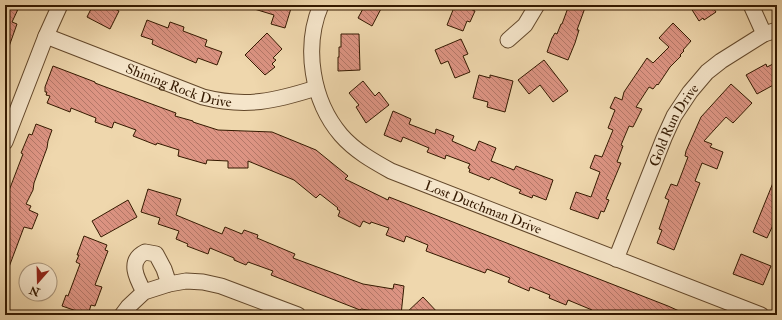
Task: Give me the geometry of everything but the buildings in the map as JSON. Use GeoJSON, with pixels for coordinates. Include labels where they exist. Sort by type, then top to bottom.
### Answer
{"type":"FeatureCollection","features":[{"type":"Feature","properties":{"kind":"street"},"geometry":{"type":"LineString","coordinates":[[5,142],[46,36],[60,5]]}},
{"type":"Feature","properties":{"kind":"street","name":"Lost Dutchman Drive"},"geometry":{"type":"LineString","coordinates":[[321,5],[314,29],[312,46],[316,88],[330,120],[342,136],[371,160],[391,171],[761,315]]}},
{"type":"Feature","properties":{"kind":"street"},"geometry":{"type":"LineString","coordinates":[[508,40],[525,25],[537,5]]}},
{"type":"Feature","properties":{"kind":"street"},"geometry":{"type":"LineString","coordinates":[[751,5],[770,32]]}},
{"type":"Feature","properties":{"kind":"street","name":"Gold Run Drive"},"geometry":{"type":"LineString","coordinates":[[616,258],[649,174],[674,116],[690,92],[708,72],[722,60],[770,32]]}},
{"type":"Feature","properties":{"kind":"street","name":"Shining Rock Drive"},"geometry":{"type":"LineString","coordinates":[[46,36],[203,97],[218,101],[255,103],[281,99],[316,88]]}},
{"type":"Feature","properties":{"kind":"street"},"geometry":{"type":"LineString","coordinates":[[144,292],[136,276],[136,260],[145,252],[156,254],[164,268],[169,284]]}},
{"type":"Feature","properties":{"kind":"street"},"geometry":{"type":"LineString","coordinates":[[122,315],[144,292],[169,284],[186,281],[203,282],[221,286],[298,315]]}}]}
